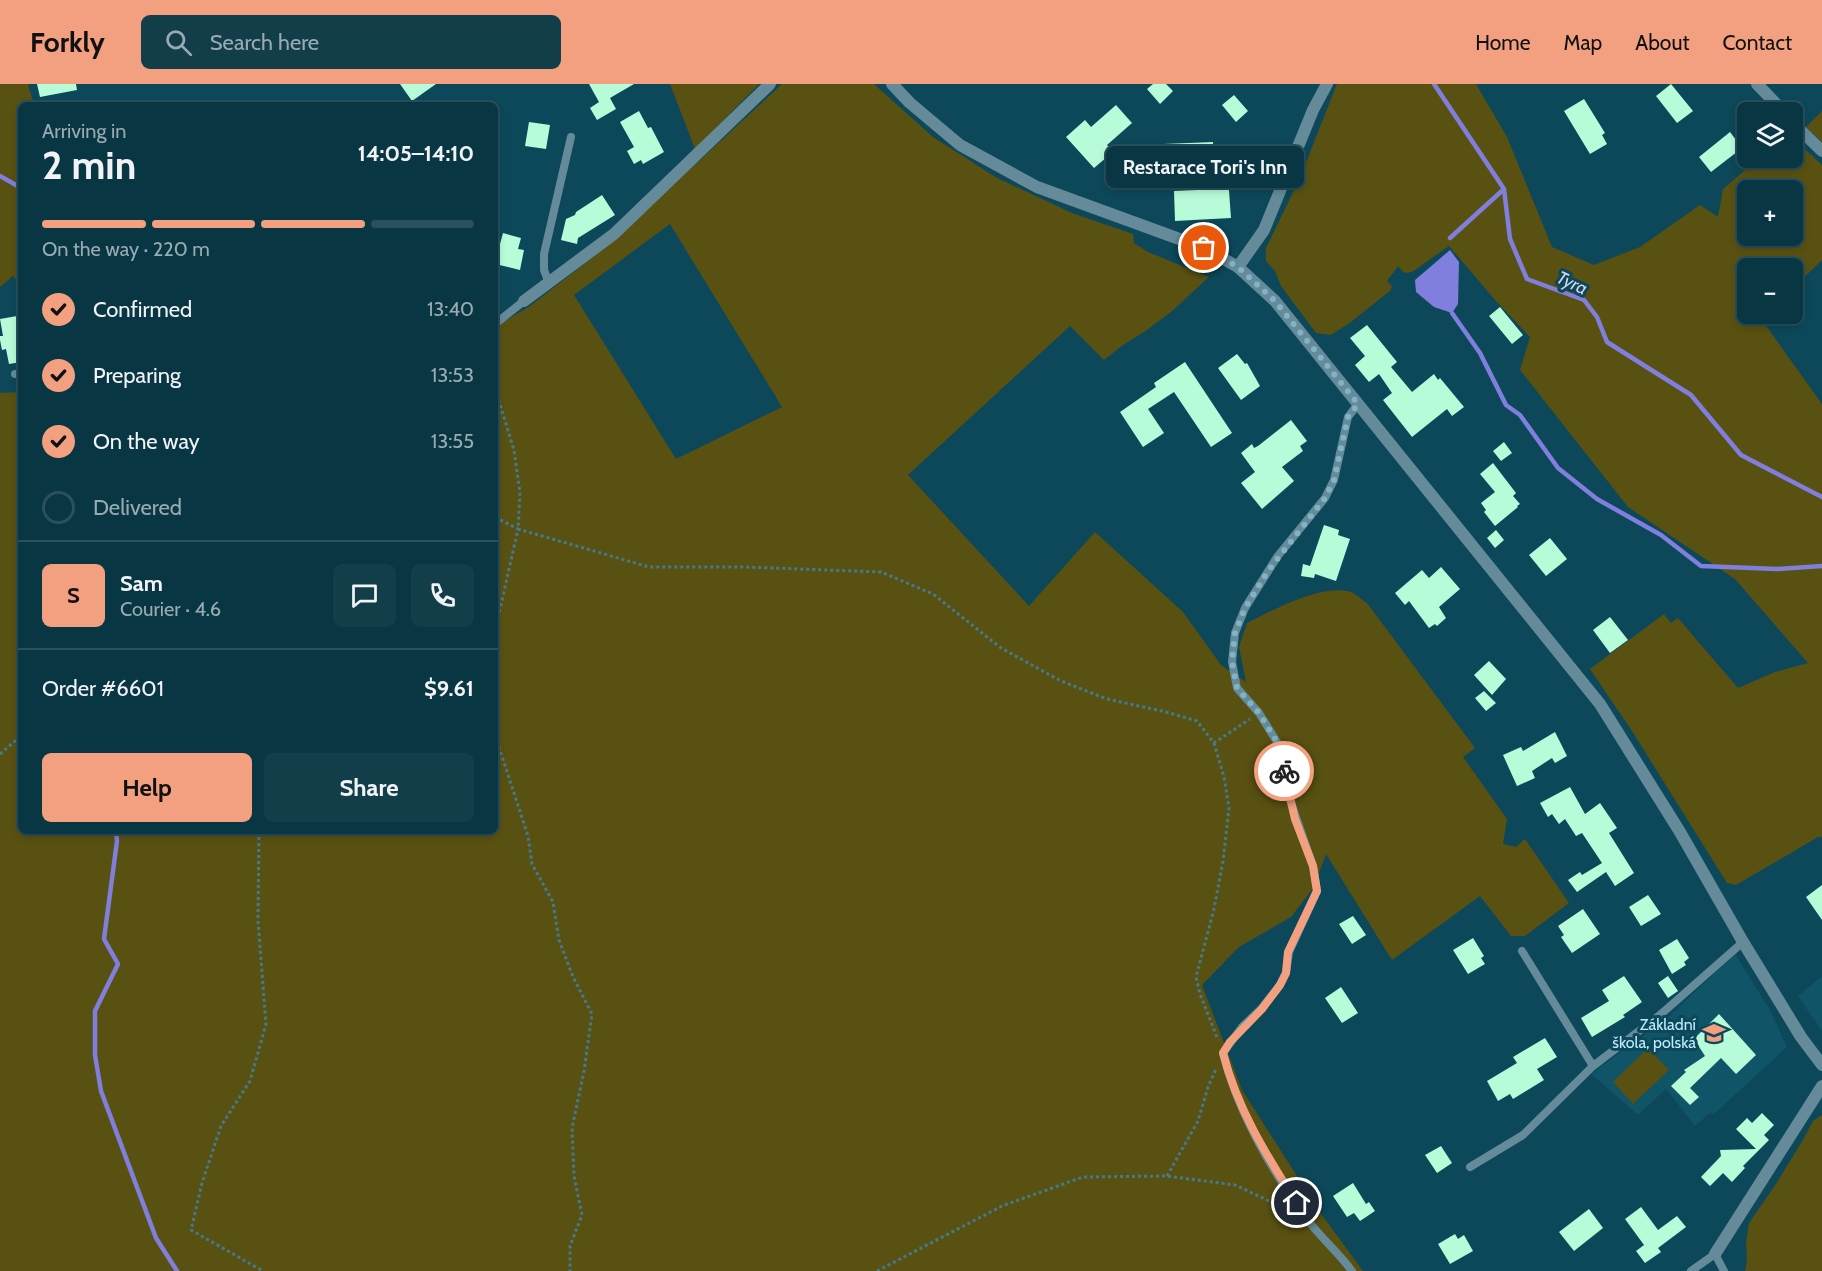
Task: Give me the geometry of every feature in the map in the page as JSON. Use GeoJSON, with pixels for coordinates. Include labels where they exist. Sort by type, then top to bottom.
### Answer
{"type":"FeatureCollection","features":[{"type":"Feature","properties":{"kind":"street"},"geometry":{"type":"LineString","coordinates":[[524,301],[614,234],[770,84]]}},
{"type":"Feature","properties":{"kind":"street"},"geometry":{"type":"LineString","coordinates":[[892,84],[910,103],[960,145],[1037,187],[1204,248],[1238,267],[1275,301],[1600,704],[1680,832],[1801,1037],[1822,1065]]}},
{"type":"Feature","properties":{"kind":"street"},"geometry":{"type":"LineString","coordinates":[[1238,267],[1264,230],[1313,110],[1327,84]]}},
{"type":"Feature","properties":{"kind":"street"},"geometry":{"type":"LineString","coordinates":[[1757,84],[1774,102]]}},
{"type":"Feature","properties":{"kind":"street"},"geometry":{"type":"LineString","coordinates":[[1803,133],[1822,151]]}},
{"type":"Feature","properties":{"kind":"street"},"geometry":{"type":"LineString","coordinates":[[1715,1254],[1822,1086]]}},
{"type":"Feature","properties":{"kind":"lane"},"geometry":{"type":"LineString","coordinates":[[549,283],[544,270],[544,254],[571,137]]}},
{"type":"Feature","properties":{"kind":"lane"},"geometry":{"type":"LineString","coordinates":[[498,322],[524,301]]}},
{"type":"Feature","properties":{"kind":"lane"},"geometry":{"type":"LineString","coordinates":[[1352,1271],[1307,1220],[1264,1154],[1235,1094],[1223,1053],[1280,985],[1286,973],[1288,952],[1317,891],[1313,866],[1290,800],[1277,742],[1259,713],[1237,688],[1232,662],[1235,633],[1245,608],[1271,566],[1325,498],[1334,480],[1348,417],[1358,404]]}},
{"type":"Feature","properties":{"kind":"lane"},"geometry":{"type":"LineString","coordinates":[[1470,1167],[1522,1135],[1593,1066],[1660,1015],[1743,942]]}},
{"type":"Feature","properties":{"kind":"lane"},"geometry":{"type":"LineString","coordinates":[[1522,951],[1593,1066]]}},
{"type":"Feature","properties":{"kind":"lane"},"geometry":{"type":"LineString","coordinates":[[1691,1271],[1715,1254],[1724,1271]]}},
{"type":"Feature","properties":{"kind":"path"},"geometry":{"type":"LineString","coordinates":[[498,398],[514,450],[520,493],[518,529],[498,619]]}},
{"type":"Feature","properties":{"kind":"path"},"geometry":{"type":"LineString","coordinates":[[498,519],[518,529],[649,567],[744,567],[881,572],[933,594],[1002,648],[1061,681],[1107,699],[1197,721],[1214,743],[1224,777],[1229,808],[1223,861],[1214,909],[1196,976],[1200,994],[1223,1053],[1208,1087],[1198,1121],[1167,1176]]}},
{"type":"Feature","properties":{"kind":"path"},"geometry":{"type":"LineString","coordinates":[[1214,743],[1259,713]]}},
{"type":"Feature","properties":{"kind":"path"},"geometry":{"type":"LineString","coordinates":[[0,754],[18,739]]}},
{"type":"Feature","properties":{"kind":"path"},"geometry":{"type":"LineString","coordinates":[[498,744],[528,836],[532,864],[553,902],[559,940],[573,977],[592,1014],[584,1071],[572,1128],[574,1176],[582,1215],[570,1246],[570,1271]]}},
{"type":"Feature","properties":{"kind":"path"},"geometry":{"type":"LineString","coordinates":[[259,834],[258,921],[267,1024],[250,1081],[221,1126],[202,1183],[191,1230],[263,1271]]}},
{"type":"Feature","properties":{"kind":"path"},"geometry":{"type":"LineString","coordinates":[[877,1271],[1002,1206],[1083,1177],[1167,1176],[1235,1185],[1287,1209]]}},
{"type":"Feature","properties":{"kind":"shaded area"},"geometry":{"type":"Polygon","coordinates":[[[0,84],[28,84],[33,102],[18,102],[18,282],[13,276],[0,287],[0,84]]]}},
{"type":"Feature","properties":{"kind":"shaded area"},"geometry":{"type":"Polygon","coordinates":[[[670,84],[759,84],[695,149],[670,84]]]}},
{"type":"Feature","properties":{"kind":"shaded area"},"geometry":{"type":"Polygon","coordinates":[[[782,84],[874,84],[933,137],[997,178],[1072,213],[1133,234],[1134,243],[1148,252],[1209,277],[1171,312],[1104,360],[1070,326],[908,475],[1029,606],[1095,532],[1183,612],[1221,665],[1246,682],[1239,647],[1247,623],[1312,594],[1339,590],[1355,594],[1367,603],[1475,748],[1463,757],[1507,819],[1503,844],[1516,847],[1525,839],[1569,903],[1525,936],[1511,936],[1480,896],[1392,960],[1326,854],[1314,887],[1291,917],[1239,947],[1202,985],[1242,1090],[1322,1215],[1363,1271],[0,1271],[0,393],[18,392],[18,834],[498,834],[498,325],[530,306],[605,248],[782,84]],[[670,224],[574,295],[676,459],[782,407],[670,224]]]}},
{"type":"Feature","properties":{"kind":"shaded area"},"geometry":{"type":"Polygon","coordinates":[[[1337,84],[1476,84],[1507,137],[1552,247],[1594,265],[1640,247],[1700,205],[1718,217],[1723,189],[1748,168],[1803,168],[1803,147],[1822,165],[1822,260],[1803,278],[1803,258],[1737,258],[1737,324],[1765,324],[1822,404],[1822,837],[1818,837],[1736,885],[1727,883],[1632,731],[1590,669],[1664,614],[1671,623],[1678,618],[1738,688],[1775,672],[1808,663],[1735,579],[1628,507],[1520,370],[1530,337],[1449,246],[1412,272],[1404,273],[1398,266],[1387,281],[1392,286],[1391,290],[1331,335],[1316,333],[1281,286],[1275,271],[1266,261],[1266,248],[1299,180],[1337,84]]]}},
{"type":"Feature","properties":{"kind":"shaded area"},"geometry":{"type":"Polygon","coordinates":[[[1822,111],[1822,142],[1806,127],[1822,111]]]}},
{"type":"Feature","properties":{"kind":"shaded area"},"geometry":{"type":"Polygon","coordinates":[[[1450,250],[1459,262],[1458,304],[1452,313],[1434,307],[1416,292],[1415,280],[1450,250]]]}},
{"type":"Feature","properties":{"kind":"shaded area","name":"Základní škola, polská"},"geometry":{"type":"Polygon","coordinates":[[[1735,954],[1770,1010],[1787,1047],[1713,1115],[1711,1112],[1695,1126],[1666,1089],[1638,1115],[1591,1074],[1667,1018],[1735,954]]]}},
{"type":"Feature","properties":{"kind":"shaded area"},"geometry":{"type":"Polygon","coordinates":[[[1822,976],[1822,1031],[1798,996],[1822,976]]]}},
{"type":"Feature","properties":{"kind":"shaded area"},"geometry":{"type":"Polygon","coordinates":[[[1648,1048],[1669,1070],[1633,1104],[1613,1082],[1648,1048]]]}},
{"type":"Feature","properties":{"kind":"shaded area"},"geometry":{"type":"Polygon","coordinates":[[[1822,1115],[1822,1271],[1745,1271],[1749,1223],[1776,1184],[1813,1121],[1822,1115]]]}},
{"type":"Feature","properties":{"kind":"building"},"geometry":{"type":"Polygon","coordinates":[[[37,84],[76,84],[77,90],[40,97],[37,84]]]}},
{"type":"Feature","properties":{"kind":"building"},"geometry":{"type":"Polygon","coordinates":[[[400,84],[436,84],[412,101],[400,84]]]}},
{"type":"Feature","properties":{"kind":"building"},"geometry":{"type":"Polygon","coordinates":[[[589,84],[634,84],[610,98],[616,109],[597,120],[590,108],[599,102],[589,84]]]}},
{"type":"Feature","properties":{"kind":"building"},"geometry":{"type":"Polygon","coordinates":[[[1153,84],[1166,84],[1173,91],[1160,104],[1147,89],[1153,84]]]}},
{"type":"Feature","properties":{"kind":"building"},"geometry":{"type":"Polygon","coordinates":[[[1671,84],[1693,111],[1677,123],[1656,96],[1671,84]]]}},
{"type":"Feature","properties":{"kind":"building"},"geometry":{"type":"Polygon","coordinates":[[[1234,95],[1248,111],[1236,122],[1222,105],[1234,95]]]}},
{"type":"Feature","properties":{"kind":"building"},"geometry":{"type":"Polygon","coordinates":[[[1584,99],[1605,133],[1602,135],[1607,144],[1590,154],[1564,111],[1584,99]]]}},
{"type":"Feature","properties":{"kind":"building"},"geometry":{"type":"Polygon","coordinates":[[[1116,105],[1132,123],[1107,145],[1113,152],[1094,168],[1066,137],[1085,120],[1091,127],[1116,105]]]}},
{"type":"Feature","properties":{"kind":"building"},"geometry":{"type":"Polygon","coordinates":[[[639,111],[648,128],[651,127],[664,152],[643,164],[641,160],[634,164],[627,151],[634,147],[620,122],[639,111]]]}},
{"type":"Feature","properties":{"kind":"building"},"geometry":{"type":"Polygon","coordinates":[[[529,122],[550,125],[546,149],[525,146],[529,122]]]}},
{"type":"Feature","properties":{"kind":"building"},"geometry":{"type":"Polygon","coordinates":[[[1730,132],[1737,141],[1737,152],[1711,172],[1699,157],[1730,132]]]}},
{"type":"Feature","properties":{"kind":"building"},"geometry":{"type":"Polygon","coordinates":[[[1213,142],[1214,177],[1228,177],[1231,218],[1175,221],[1174,191],[1197,190],[1196,162],[1164,164],[1163,144],[1213,142]]]}},
{"type":"Feature","properties":{"kind":"building"},"geometry":{"type":"Polygon","coordinates":[[[602,195],[615,215],[578,238],[577,244],[561,240],[566,219],[602,195]]]}},
{"type":"Feature","properties":{"kind":"building"},"geometry":{"type":"Polygon","coordinates":[[[503,233],[521,238],[518,249],[524,250],[520,270],[498,265],[498,244],[500,244],[503,233]]]}},
{"type":"Feature","properties":{"kind":"building"},"geometry":{"type":"Polygon","coordinates":[[[1500,307],[1523,335],[1512,344],[1489,316],[1500,307]]]}},
{"type":"Feature","properties":{"kind":"building"},"geometry":{"type":"Polygon","coordinates":[[[17,316],[18,362],[9,364],[6,349],[2,350],[0,336],[3,336],[0,319],[17,316]]]}},
{"type":"Feature","properties":{"kind":"building"},"geometry":{"type":"Polygon","coordinates":[[[1367,325],[1397,362],[1391,367],[1412,392],[1434,374],[1464,407],[1452,416],[1447,409],[1412,437],[1383,400],[1392,393],[1379,374],[1369,382],[1355,365],[1365,356],[1350,338],[1367,325]]]}},
{"type":"Feature","properties":{"kind":"building"},"geometry":{"type":"Polygon","coordinates":[[[1237,354],[1245,364],[1247,363],[1260,386],[1241,400],[1218,368],[1237,354]]]}},
{"type":"Feature","properties":{"kind":"building"},"geometry":{"type":"Polygon","coordinates":[[[1185,362],[1232,433],[1211,447],[1174,392],[1148,409],[1164,433],[1143,447],[1120,412],[1156,387],[1154,383],[1185,362]]]}},
{"type":"Feature","properties":{"kind":"building"},"geometry":{"type":"Polygon","coordinates":[[[1291,420],[1307,441],[1300,446],[1303,451],[1282,467],[1294,481],[1262,509],[1241,483],[1255,472],[1241,453],[1252,444],[1254,448],[1258,446],[1291,420]]]}},
{"type":"Feature","properties":{"kind":"building"},"geometry":{"type":"Polygon","coordinates":[[[1504,442],[1512,453],[1501,461],[1493,451],[1504,442]]]}},
{"type":"Feature","properties":{"kind":"building"},"geometry":{"type":"Polygon","coordinates":[[[1493,463],[1516,493],[1513,496],[1520,504],[1495,526],[1484,512],[1486,510],[1481,503],[1495,492],[1480,474],[1493,463]]]}},
{"type":"Feature","properties":{"kind":"building"},"geometry":{"type":"Polygon","coordinates":[[[1324,525],[1339,530],[1338,535],[1350,539],[1336,581],[1315,574],[1314,578],[1301,576],[1303,564],[1310,566],[1324,525]]]}},
{"type":"Feature","properties":{"kind":"building"},"geometry":{"type":"Polygon","coordinates":[[[1496,530],[1504,540],[1495,548],[1487,538],[1496,530]]]}},
{"type":"Feature","properties":{"kind":"building"},"geometry":{"type":"Polygon","coordinates":[[[1550,538],[1567,559],[1546,576],[1529,555],[1550,538]]]}},
{"type":"Feature","properties":{"kind":"building"},"geometry":{"type":"Polygon","coordinates":[[[1441,567],[1460,589],[1439,607],[1446,618],[1437,626],[1435,624],[1429,628],[1409,601],[1405,605],[1395,593],[1422,570],[1429,578],[1441,567]]]}},
{"type":"Feature","properties":{"kind":"building"},"geometry":{"type":"Polygon","coordinates":[[[1610,617],[1628,640],[1610,653],[1593,630],[1610,617]]]}},
{"type":"Feature","properties":{"kind":"building"},"geometry":{"type":"Polygon","coordinates":[[[1489,661],[1506,679],[1492,695],[1474,675],[1489,661]]]}},
{"type":"Feature","properties":{"kind":"building"},"geometry":{"type":"Polygon","coordinates":[[[1484,691],[1496,703],[1486,711],[1475,698],[1484,691]]]}},
{"type":"Feature","properties":{"kind":"building"},"geometry":{"type":"Polygon","coordinates":[[[1555,732],[1567,756],[1555,763],[1552,758],[1532,771],[1535,778],[1517,786],[1503,755],[1521,747],[1523,751],[1555,732]]]}},
{"type":"Feature","properties":{"kind":"building"},"geometry":{"type":"Polygon","coordinates":[[[1570,787],[1585,814],[1600,803],[1617,828],[1609,833],[1634,873],[1615,886],[1606,872],[1577,892],[1568,880],[1602,863],[1582,833],[1576,836],[1565,819],[1559,824],[1552,814],[1548,817],[1540,803],[1570,787]]]}},
{"type":"Feature","properties":{"kind":"building"},"geometry":{"type":"Polygon","coordinates":[[[1822,885],[1822,920],[1806,897],[1822,885]]]}},
{"type":"Feature","properties":{"kind":"building"},"geometry":{"type":"Polygon","coordinates":[[[1648,895],[1661,914],[1641,926],[1629,907],[1648,895]]]}},
{"type":"Feature","properties":{"kind":"building"},"geometry":{"type":"Polygon","coordinates":[[[1583,909],[1600,934],[1572,953],[1561,937],[1564,935],[1558,926],[1583,909]]]}},
{"type":"Feature","properties":{"kind":"building"},"geometry":{"type":"Polygon","coordinates":[[[1353,916],[1366,935],[1352,944],[1339,924],[1353,916]]]}},
{"type":"Feature","properties":{"kind":"building"},"geometry":{"type":"Polygon","coordinates":[[[1473,938],[1484,956],[1481,958],[1485,964],[1468,974],[1453,950],[1473,938]]]}},
{"type":"Feature","properties":{"kind":"building"},"geometry":{"type":"Polygon","coordinates":[[[1677,939],[1689,958],[1684,962],[1686,965],[1672,974],[1659,950],[1677,939]]]}},
{"type":"Feature","properties":{"kind":"building"},"geometry":{"type":"Polygon","coordinates":[[[1624,976],[1642,1002],[1623,1015],[1625,1017],[1592,1037],[1581,1018],[1609,1001],[1602,990],[1624,976]]]}},
{"type":"Feature","properties":{"kind":"building"},"geometry":{"type":"Polygon","coordinates":[[[1668,976],[1678,991],[1668,998],[1658,983],[1668,976]]]}},
{"type":"Feature","properties":{"kind":"building"},"geometry":{"type":"Polygon","coordinates":[[[1341,987],[1358,1013],[1342,1023],[1325,998],[1341,987]]]}},
{"type":"Feature","properties":{"kind":"building"},"geometry":{"type":"Polygon","coordinates":[[[1719,1014],[1756,1055],[1736,1074],[1721,1058],[1690,1088],[1699,1097],[1690,1105],[1671,1086],[1686,1072],[1684,1070],[1705,1056],[1694,1039],[1719,1014]]]}},
{"type":"Feature","properties":{"kind":"building"},"geometry":{"type":"Polygon","coordinates":[[[1545,1038],[1557,1057],[1537,1069],[1544,1080],[1513,1099],[1510,1094],[1498,1101],[1487,1081],[1517,1063],[1513,1057],[1545,1038]]]}},
{"type":"Feature","properties":{"kind":"building"},"geometry":{"type":"Polygon","coordinates":[[[1762,1113],[1774,1125],[1764,1135],[1769,1140],[1743,1166],[1745,1168],[1732,1182],[1723,1173],[1710,1186],[1701,1177],[1721,1156],[1720,1150],[1756,1149],[1736,1129],[1747,1118],[1752,1123],[1762,1113]]]}},
{"type":"Feature","properties":{"kind":"building"},"geometry":{"type":"Polygon","coordinates":[[[1441,1146],[1452,1163],[1437,1173],[1425,1155],[1441,1146]]]}},
{"type":"Feature","properties":{"kind":"building"},"geometry":{"type":"Polygon","coordinates":[[[1353,1183],[1366,1204],[1369,1202],[1375,1211],[1360,1221],[1354,1213],[1347,1217],[1333,1196],[1353,1183]]]}},
{"type":"Feature","properties":{"kind":"building"},"geometry":{"type":"Polygon","coordinates":[[[1641,1207],[1658,1230],[1677,1216],[1686,1227],[1658,1248],[1661,1252],[1645,1263],[1636,1251],[1644,1245],[1625,1219],[1641,1207]]]}},
{"type":"Feature","properties":{"kind":"building"},"geometry":{"type":"Polygon","coordinates":[[[1589,1209],[1603,1228],[1574,1251],[1559,1232],[1589,1209]]]}},
{"type":"Feature","properties":{"kind":"building"},"geometry":{"type":"Polygon","coordinates":[[[1455,1234],[1458,1239],[1464,1235],[1473,1251],[1450,1264],[1438,1244],[1455,1234]]]}},
{"type":"Feature","properties":{"kind":"waterway","name":"Tyra"},"geometry":{"type":"LineString","coordinates":[[1434,84],[1504,189],[1510,239],[1527,279],[1584,300],[1597,317],[1607,342],[1691,395],[1741,455],[1822,497]]}},
{"type":"Feature","properties":{"kind":"waterway"},"geometry":{"type":"LineString","coordinates":[[0,176],[18,186]]}},
{"type":"Feature","properties":{"kind":"waterway"},"geometry":{"type":"LineString","coordinates":[[1450,238],[1504,189]]}},
{"type":"Feature","properties":{"kind":"waterway"},"geometry":{"type":"LineString","coordinates":[[1452,313],[1480,353],[1506,405],[1520,415],[1558,468],[1597,499],[1661,535],[1701,566],[1777,569],[1822,566]]}},
{"type":"Feature","properties":{"kind":"waterway"},"geometry":{"type":"LineString","coordinates":[[116,834],[104,939],[118,964],[95,1011],[95,1055],[101,1091],[156,1238],[177,1271]]}},
{"type":"Feature","properties":{"kind":"way so far"},"geometry":{"type":"LineString","coordinates":[[1204,248],[1238,267],[1275,301],[1358,404],[1348,417],[1334,480],[1325,498],[1277,557],[1258,585],[1235,633],[1232,662],[1237,688],[1259,713],[1277,742],[1284,771]]}},
{"type":"Feature","properties":{"kind":"place","name":"Restarace Tori's Inn"},"geometry":{"type":"Point","coordinates":[1204,248]}},
{"type":"Feature","properties":{"kind":"place","name":"Základní škola, polská"},"geometry":{"type":"Point","coordinates":[1714,1033]}},
{"type":"Feature","properties":{"kind":"route"},"geometry":{"type":"LineString","coordinates":[[1284,771],[1295,819],[1313,866],[1317,891],[1310,910],[1288,952],[1286,973],[1280,985],[1262,1009],[1242,1027],[1223,1053],[1235,1094],[1264,1154],[1297,1203]]}}]}
